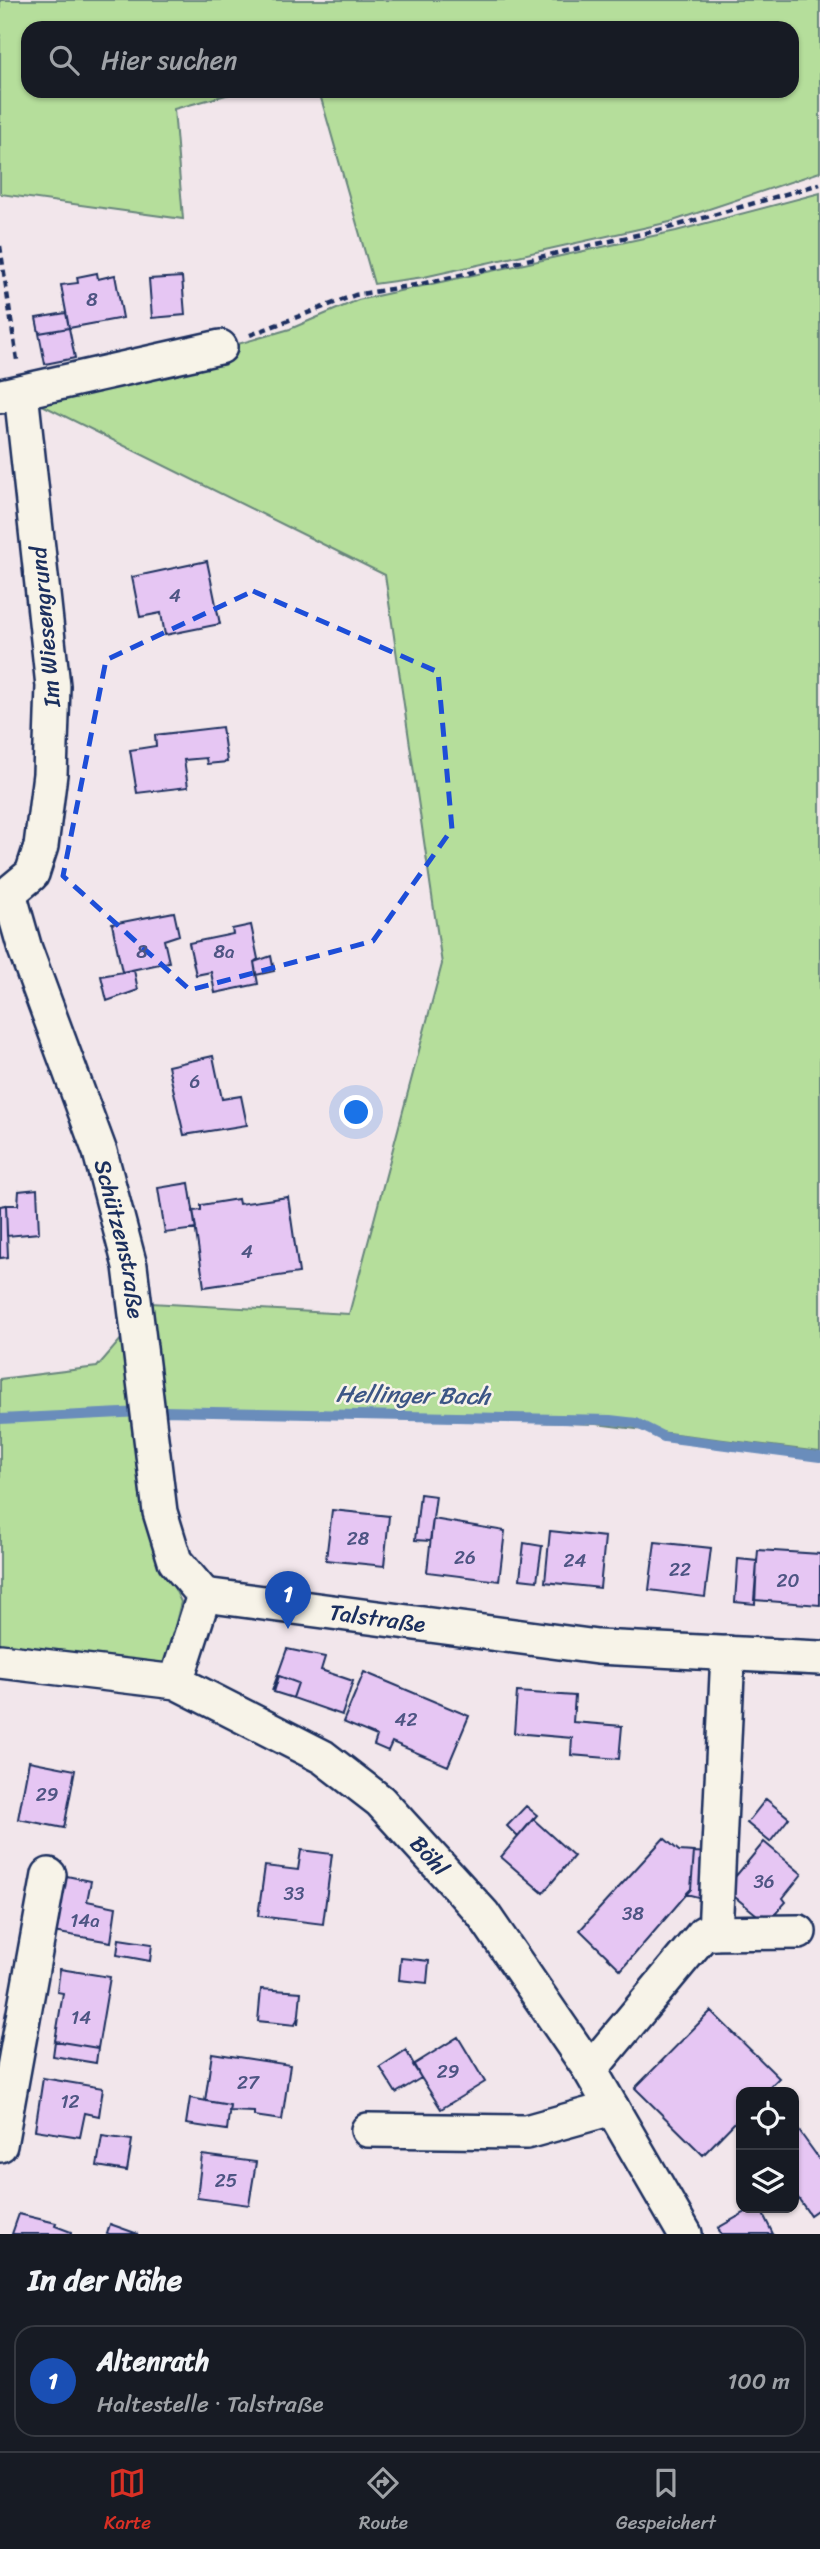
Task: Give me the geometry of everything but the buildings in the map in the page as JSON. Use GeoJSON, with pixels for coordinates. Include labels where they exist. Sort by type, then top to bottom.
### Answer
{"type":"FeatureCollection","features":[{"type":"Feature","properties":{"kind":"street"},"geometry":{"type":"LineString","coordinates":[[11,394],[220,347]]}},
{"type":"Feature","properties":{"kind":"street","name":"Im Wiesengrund"},"geometry":{"type":"LineString","coordinates":[[5,893],[32,874],[40,846],[50,774],[53,686],[11,394]]}},
{"type":"Feature","properties":{"kind":"street","name":"Schützenstraße"},"geometry":{"type":"LineString","coordinates":[[5,893],[108,1177],[130,1266],[160,1512],[175,1561],[204,1595]]}},
{"type":"Feature","properties":{"kind":"street"},"geometry":{"type":"LineString","coordinates":[[0,1661],[176,1682],[204,1595]]}},
{"type":"Feature","properties":{"kind":"street","name":"Talstraße"},"geometry":{"type":"LineString","coordinates":[[204,1595],[597,1647],[820,1658]]}},
{"type":"Feature","properties":{"kind":"street"},"geometry":{"type":"LineString","coordinates":[[715,1933],[728,1653]]}},
{"type":"Feature","properties":{"kind":"street","name":"Böhl"},"geometry":{"type":"LineString","coordinates":[[176,1682],[323,1757],[380,1801],[483,1914],[590,2070],[685,2234]]}},
{"type":"Feature","properties":{"kind":"street"},"geometry":{"type":"LineString","coordinates":[[0,2146],[49,1875]]}},
{"type":"Feature","properties":{"kind":"street"},"geometry":{"type":"LineString","coordinates":[[590,2070],[704,1933],[799,1932]]}},
{"type":"Feature","properties":{"kind":"street"},"geometry":{"type":"LineString","coordinates":[[368,2130],[526,2132],[612,2108]]}},
{"type":"Feature","properties":{"kind":"path"},"geometry":{"type":"LineString","coordinates":[[220,347],[355,295],[421,284],[672,228],[820,184]]}},
{"type":"Feature","properties":{"kind":"path"},"geometry":{"type":"LineString","coordinates":[[0,246],[11,394]]}},
{"type":"Feature","properties":{"kind":"highlighted area"},"geometry":{"type":"Polygon","coordinates":[[[253,591],[438,672],[452,829],[373,941],[190,990],[63,876],[106,660],[253,591]]]}},
{"type":"Feature","properties":{"kind":"green space"},"geometry":{"type":"Polygon","coordinates":[[[0,0],[820,0],[820,172],[670,222],[424,277],[374,284],[321,98],[799,98],[799,21],[21,21],[21,98],[215,98],[174,109],[183,219],[0,194],[0,0]]]}},
{"type":"Feature","properties":{"kind":"green space"},"geometry":{"type":"Polygon","coordinates":[[[820,193],[820,1452],[596,1424],[161,1409],[151,1303],[349,1314],[442,964],[385,575],[36,402],[290,329],[358,300],[676,231],[820,193]]]}},
{"type":"Feature","properties":{"kind":"green space"},"geometry":{"type":"Polygon","coordinates":[[[122,1338],[147,1529],[181,1602],[165,1667],[0,1646],[0,1379],[97,1367],[122,1338]]]}},
{"type":"Feature","properties":{"kind":"waterway","name":"Hellinger Bach"},"geometry":{"type":"LineString","coordinates":[[0,1419],[162,1411],[610,1420],[636,1423],[664,1437],[820,1457]]}},
{"type":"Feature","properties":{"kind":"place","name":"Altenrath"},"geometry":{"type":"Point","coordinates":[288,1629]}}]}
